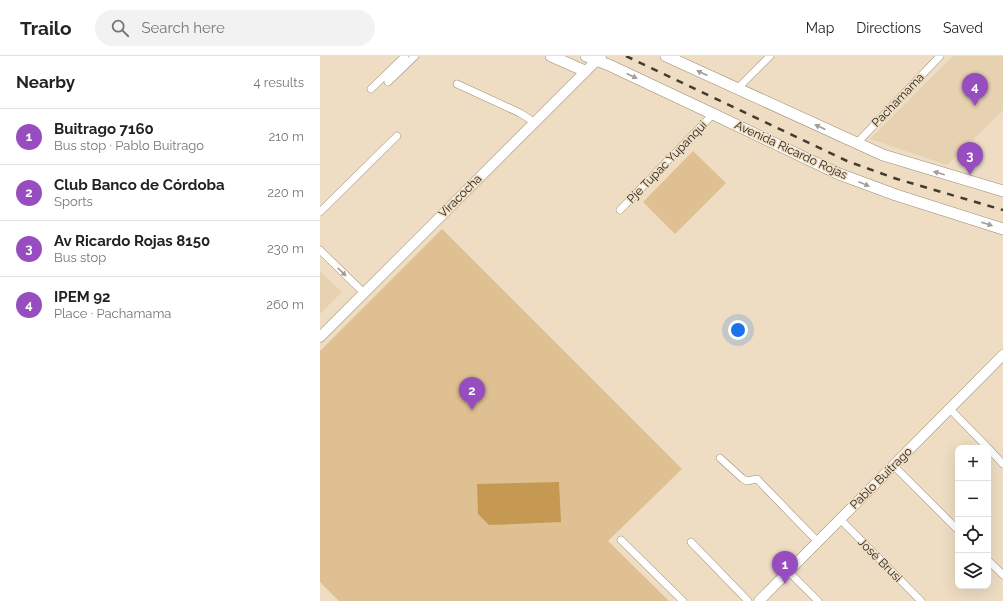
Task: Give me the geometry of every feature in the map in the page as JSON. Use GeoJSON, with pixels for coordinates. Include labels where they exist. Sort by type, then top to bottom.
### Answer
{"type":"FeatureCollection","features":[{"type":"Feature","properties":{"kind":"main road"},"geometry":{"type":"LineString","coordinates":[[551,56],[585,71]]}},
{"type":"Feature","properties":{"kind":"main road","name":"Avenida Ricardo Rojas"},"geometry":{"type":"LineString","coordinates":[[586,56],[599,58],[713,114],[867,185],[1003,229]]}},
{"type":"Feature","properties":{"kind":"main road"},"geometry":{"type":"LineString","coordinates":[[666,56],[883,156],[1003,191]]}},
{"type":"Feature","properties":{"kind":"main road","name":"Viracocha"},"geometry":{"type":"LineString","coordinates":[[320,337],[599,58]]}},
{"type":"Feature","properties":{"kind":"main road","name":"Pablo Buitrago"},"geometry":{"type":"LineString","coordinates":[[759,601],[1003,355]]}},
{"type":"Feature","properties":{"kind":"street"},"geometry":{"type":"LineString","coordinates":[[371,89],[405,56]]}},
{"type":"Feature","properties":{"kind":"street"},"geometry":{"type":"LineString","coordinates":[[388,82],[415,56]]}},
{"type":"Feature","properties":{"kind":"street"},"geometry":{"type":"LineString","coordinates":[[737,89],[770,56]]}},
{"type":"Feature","properties":{"kind":"street","name":"Pachamama"},"geometry":{"type":"LineString","coordinates":[[856,144],[940,56]]}},
{"type":"Feature","properties":{"kind":"street"},"geometry":{"type":"LineString","coordinates":[[457,84],[520,113],[534,122]]}},
{"type":"Feature","properties":{"kind":"street","name":"Pje Tupac Yupanqui"},"geometry":{"type":"LineString","coordinates":[[620,210],[713,114]]}},
{"type":"Feature","properties":{"kind":"street"},"geometry":{"type":"LineString","coordinates":[[320,212],[397,136]]}},
{"type":"Feature","properties":{"kind":"street"},"geometry":{"type":"LineString","coordinates":[[320,250],[364,293]]}},
{"type":"Feature","properties":{"kind":"street"},"geometry":{"type":"LineString","coordinates":[[950,409],[985,445]]}},
{"type":"Feature","properties":{"kind":"street"},"geometry":{"type":"LineString","coordinates":[[991,451],[1003,464]]}},
{"type":"Feature","properties":{"kind":"street"},"geometry":{"type":"LineString","coordinates":[[720,458],[743,479],[747,481],[757,479],[818,542]]}},
{"type":"Feature","properties":{"kind":"street"},"geometry":{"type":"LineString","coordinates":[[894,466],[955,527]]}},
{"type":"Feature","properties":{"kind":"street","name":"José Brusi"},"geometry":{"type":"LineString","coordinates":[[840,519],[921,601]]}},
{"type":"Feature","properties":{"kind":"street"},"geometry":{"type":"LineString","coordinates":[[620,540],[683,601]]}},
{"type":"Feature","properties":{"kind":"street"},"geometry":{"type":"LineString","coordinates":[[691,542],[748,601]]}},
{"type":"Feature","properties":{"kind":"street"},"geometry":{"type":"LineString","coordinates":[[991,563],[1003,575]]}},
{"type":"Feature","properties":{"kind":"street"},"geometry":{"type":"LineString","coordinates":[[788,572],[818,601]]}},
{"type":"Feature","properties":{"kind":"shaded area"},"geometry":{"type":"Polygon","coordinates":[[[953,56],[1003,56],[1003,110],[947,165],[870,139],[953,56]]]}},
{"type":"Feature","properties":{"kind":"shaded area"},"geometry":{"type":"Polygon","coordinates":[[[693,151],[726,183],[675,234],[643,202],[693,151]]]}},
{"type":"Feature","properties":{"kind":"shaded area"},"geometry":{"type":"Polygon","coordinates":[[[442,229],[682,469],[608,541],[669,601],[339,601],[320,582],[320,351],[442,229]]]}},
{"type":"Feature","properties":{"kind":"shaded area"},"geometry":{"type":"Polygon","coordinates":[[[320,271],[342,292],[320,314],[320,271]]]}},
{"type":"Feature","properties":{"kind":"shaded area"},"geometry":{"type":"Polygon","coordinates":[[[559,482],[561,522],[489,525],[478,514],[477,484],[559,482]]]}},
{"type":"Feature","properties":{"kind":"railway"},"geometry":{"type":"LineString","coordinates":[[626,56],[847,161],[897,179],[1003,210]]}},
{"type":"Feature","properties":{"kind":"place","name":"IPEM 92"},"geometry":{"type":"Point","coordinates":[975,106]}},
{"type":"Feature","properties":{"kind":"place","name":"Av Ricardo Rojas 8150"},"geometry":{"type":"Point","coordinates":[970,175]}},
{"type":"Feature","properties":{"kind":"place","name":"Club Banco de Córdoba"},"geometry":{"type":"Point","coordinates":[472,410]}},
{"type":"Feature","properties":{"kind":"place","name":"Buitrago 7160"},"geometry":{"type":"Point","coordinates":[785,584]}}]}
